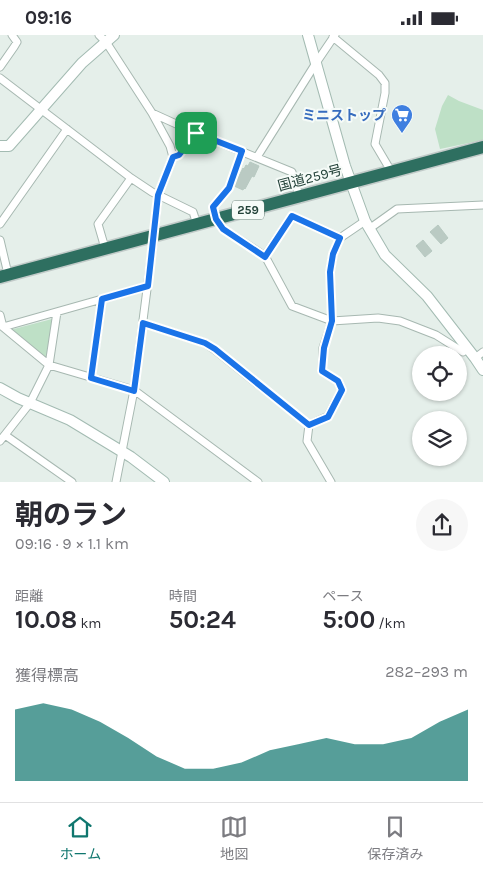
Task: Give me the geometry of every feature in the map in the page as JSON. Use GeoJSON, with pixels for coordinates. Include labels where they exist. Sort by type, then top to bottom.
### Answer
{"type":"FeatureCollection","features":[{"type":"Feature","properties":{"kind":"highway","name":"国道259号"},"geometry":{"type":"LineString","coordinates":[[4,276],[483,147]]}},
{"type":"Feature","properties":{"kind":"street"},"geometry":{"type":"LineString","coordinates":[[0,67],[16,42],[12,35]]}},
{"type":"Feature","properties":{"kind":"street"},"geometry":{"type":"LineString","coordinates":[[0,146],[8,146],[102,39],[114,35]]}},
{"type":"Feature","properties":{"kind":"street"},"geometry":{"type":"LineString","coordinates":[[308,35],[350,183],[367,225],[385,255],[427,296],[468,348],[479,355],[483,371]]}},
{"type":"Feature","properties":{"kind":"street"},"geometry":{"type":"LineString","coordinates":[[256,157],[334,36],[379,75],[385,83],[385,93],[375,144],[391,171]]}},
{"type":"Feature","properties":{"kind":"street"},"geometry":{"type":"LineString","coordinates":[[102,39],[152,113],[170,146],[173,157],[158,195],[134,391],[116,482]]}},
{"type":"Feature","properties":{"kind":"street"},"geometry":{"type":"LineString","coordinates":[[0,77],[130,177],[152,192],[193,212],[197,224]]}},
{"type":"Feature","properties":{"kind":"street"},"geometry":{"type":"LineString","coordinates":[[152,113],[292,172],[300,196]]}},
{"type":"Feature","properties":{"kind":"street"},"geometry":{"type":"LineString","coordinates":[[0,224],[67,129]]}},
{"type":"Feature","properties":{"kind":"street"},"geometry":{"type":"LineString","coordinates":[[105,248],[98,224],[130,177]]}},
{"type":"Feature","properties":{"kind":"street"},"geometry":{"type":"LineString","coordinates":[[309,425],[328,417],[342,390],[338,381],[322,371],[324,348],[332,321],[330,272],[333,254],[340,238],[397,209],[483,205]]}},
{"type":"Feature","properties":{"kind":"street"},"geometry":{"type":"LineString","coordinates":[[265,257],[292,216],[340,238]]}},
{"type":"Feature","properties":{"kind":"street"},"geometry":{"type":"LineString","coordinates":[[216,219],[223,229],[265,257],[292,307],[332,321],[378,318],[400,321],[436,335],[463,352],[468,348]]}},
{"type":"Feature","properties":{"kind":"street"},"geometry":{"type":"LineString","coordinates":[[0,240],[4,276]]}},
{"type":"Feature","properties":{"kind":"street"},"geometry":{"type":"LineString","coordinates":[[3,327],[148,286]]}},
{"type":"Feature","properties":{"kind":"street"},"geometry":{"type":"LineString","coordinates":[[91,378],[102,299]]}},
{"type":"Feature","properties":{"kind":"street"},"geometry":{"type":"LineString","coordinates":[[57,312],[48,365],[30,403],[2,437],[72,482]]}},
{"type":"Feature","properties":{"kind":"street"},"geometry":{"type":"LineString","coordinates":[[0,315],[3,327],[48,365],[134,391],[258,482]]}},
{"type":"Feature","properties":{"kind":"street"},"geometry":{"type":"LineString","coordinates":[[143,323],[205,343],[215,349],[309,425]]}},
{"type":"Feature","properties":{"kind":"street"},"geometry":{"type":"LineString","coordinates":[[0,388],[18,398],[70,420],[122,452],[164,482]]}},
{"type":"Feature","properties":{"kind":"street"},"geometry":{"type":"LineString","coordinates":[[309,425],[307,441],[331,482]]}},
{"type":"Feature","properties":{"kind":"lane"},"geometry":{"type":"LineString","coordinates":[[173,157],[179,155],[196,133]]}},
{"type":"Feature","properties":{"kind":"lane"},"geometry":{"type":"LineString","coordinates":[[216,219],[213,207],[229,188],[242,151]]}},
{"type":"Feature","properties":{"kind":"green space"},"geometry":{"type":"Polygon","coordinates":[[[448,95],[483,110],[483,140],[440,149],[435,129],[442,106],[448,95]]]}},
{"type":"Feature","properties":{"kind":"green space"},"geometry":{"type":"Polygon","coordinates":[[[52,319],[47,360],[10,330],[52,319]]]}},
{"type":"Feature","properties":{"kind":"building"},"geometry":{"type":"Polygon","coordinates":[[[250,162],[259,166],[254,177],[252,176],[243,190],[234,186],[243,168],[246,165],[248,166],[250,162]]]}},
{"type":"Feature","properties":{"kind":"building"},"geometry":{"type":"Polygon","coordinates":[[[438,225],[448,238],[441,244],[430,232],[438,225]]]}},
{"type":"Feature","properties":{"kind":"building"},"geometry":{"type":"Polygon","coordinates":[[[423,240],[432,251],[425,257],[416,246],[423,240]]]}},
{"type":"Feature","properties":{"kind":"place","name":"ミニストップ"},"geometry":{"type":"Point","coordinates":[402,134]}},
{"type":"Feature","properties":{"kind":"route"},"geometry":{"type":"LineString","coordinates":[[196,133],[242,151],[229,188],[213,207],[216,219],[223,229],[265,257],[292,216],[340,238],[333,254],[330,272],[332,321],[324,348],[322,371],[338,381],[342,390],[328,417],[309,425],[215,349],[205,343],[143,323],[134,391],[91,378],[102,299],[148,286],[158,195],[173,157],[179,155],[196,133]]}}]}
